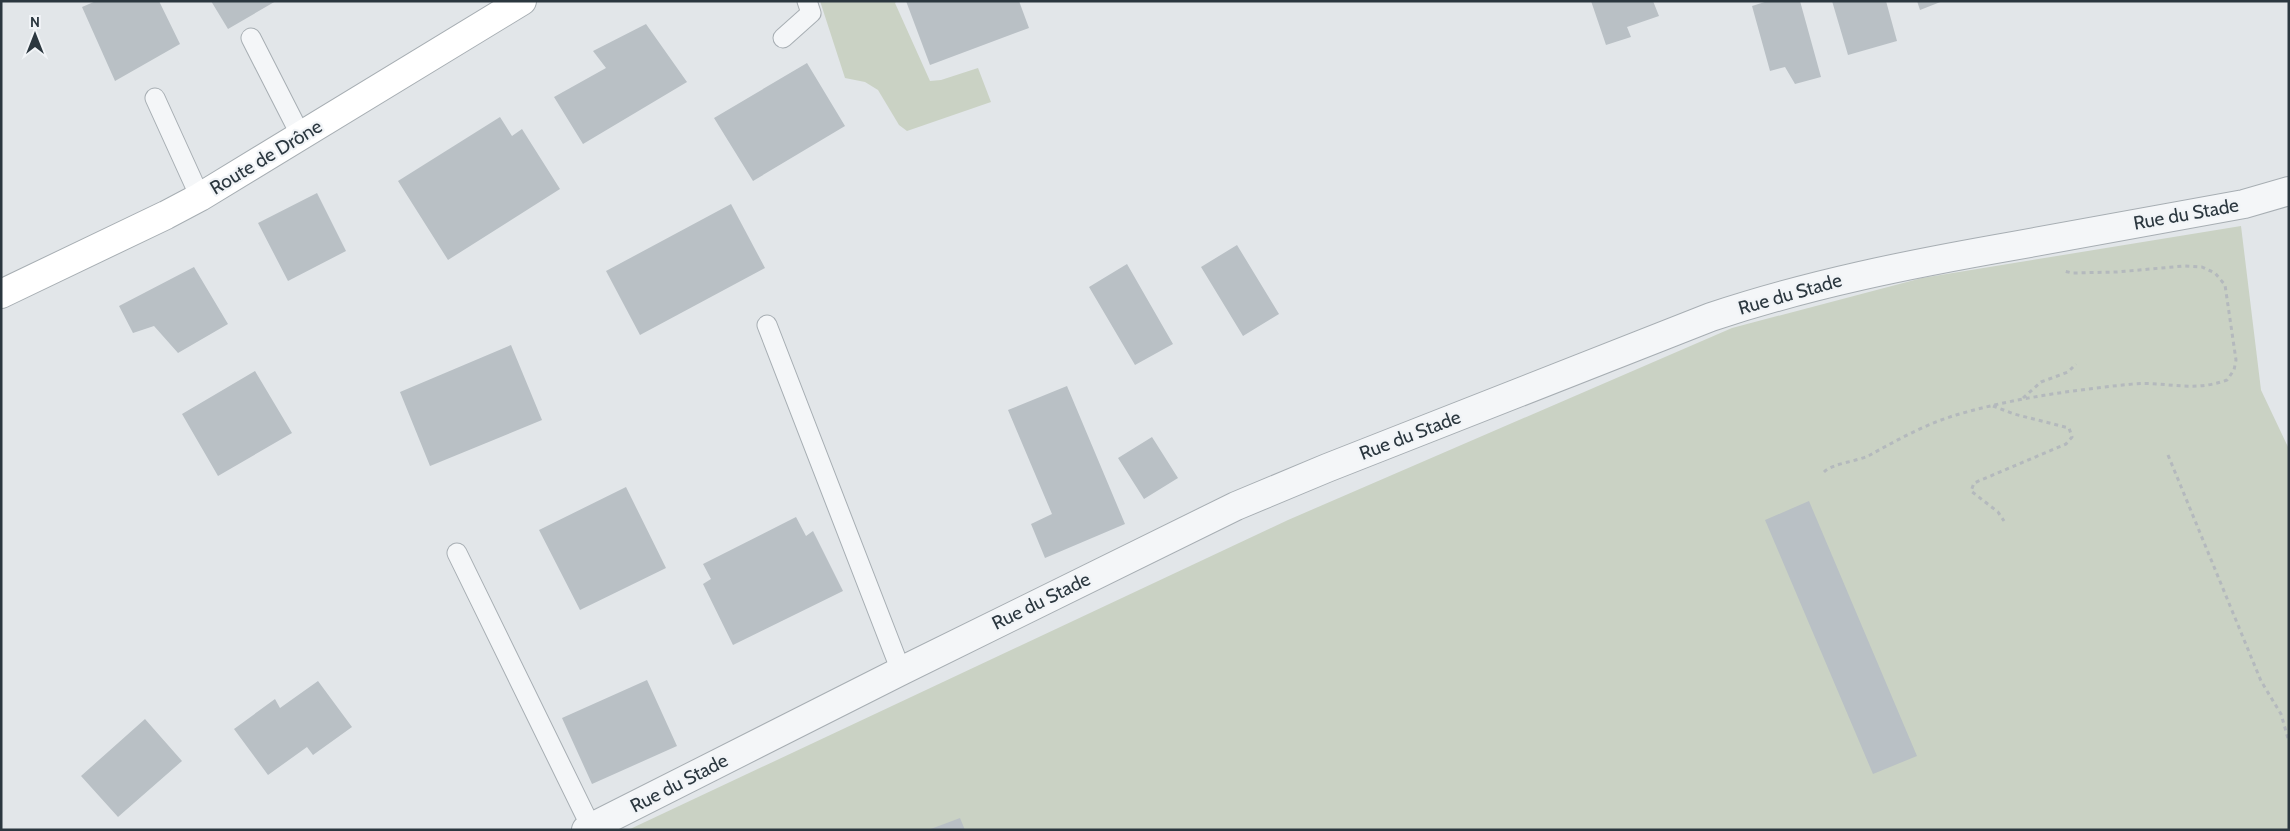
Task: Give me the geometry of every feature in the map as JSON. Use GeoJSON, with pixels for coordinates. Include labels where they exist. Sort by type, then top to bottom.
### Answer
{"type":"FeatureCollection","features":[{"type":"Feature","properties":{"kind":"street","name":"Route de Drône"},"geometry":{"type":"LineString","coordinates":[[1,294],[200,197],[522,1]]}},
{"type":"Feature","properties":{"kind":"street","name":"Rue du Stade"},"geometry":{"type":"LineString","coordinates":[[588,828],[1236,506],[1327,468],[1711,317],[1796,290],[1867,273],[1932,259],[2244,204],[2289,191]]}},
{"type":"Feature","properties":{"kind":"lane"},"geometry":{"type":"LineString","coordinates":[[783,38],[811,13],[807,1]]}},
{"type":"Feature","properties":{"kind":"lane"},"geometry":{"type":"LineString","coordinates":[[250,38],[300,136]]}},
{"type":"Feature","properties":{"kind":"lane"},"geometry":{"type":"LineString","coordinates":[[155,98],[200,197]]}},
{"type":"Feature","properties":{"kind":"lane"},"geometry":{"type":"LineString","coordinates":[[767,325],[901,671]]}},
{"type":"Feature","properties":{"kind":"lane"},"geometry":{"type":"LineString","coordinates":[[457,553],[588,828]]}},
{"type":"Feature","properties":{"kind":"path"},"geometry":{"type":"LineString","coordinates":[[1824,472],[1830,466],[1858,461],[1903,437],[1955,416],[2022,398],[2136,384],[2193,387],[2227,380],[2234,370],[2236,360],[2225,285],[2216,273],[2202,267],[2184,266],[2117,272],[2072,273],[2056,270]]}},
{"type":"Feature","properties":{"kind":"path"},"geometry":{"type":"LineString","coordinates":[[2022,398],[2041,382],[2068,372],[2076,364]]}},
{"type":"Feature","properties":{"kind":"path"},"geometry":{"type":"LineString","coordinates":[[1992,406],[2014,414],[2064,426],[2069,428],[2072,437],[2066,444],[1974,484],[1971,491],[1998,512],[2004,521]]}},
{"type":"Feature","properties":{"kind":"path"},"geometry":{"type":"LineString","coordinates":[[2168,455],[2261,681],[2281,714],[2289,742]]}},
{"type":"Feature","properties":{"kind":"shaded area"},"geometry":{"type":"Polygon","coordinates":[[[820,1],[897,1],[895,3],[930,81],[941,80],[978,68],[991,102],[907,131],[899,125],[878,90],[865,82],[845,78],[820,1]]]}},
{"type":"Feature","properties":{"kind":"shaded area"},"geometry":{"type":"Polygon","coordinates":[[[2241,226],[2261,390],[2289,449],[2289,830],[628,830],[1288,520],[1732,328],[1922,278],[2241,226]]]}},
{"type":"Feature","properties":{"kind":"building"},"geometry":{"type":"Polygon","coordinates":[[[96,1],[159,1],[180,44],[115,81],[82,7],[96,1]]]}},
{"type":"Feature","properties":{"kind":"building"},"geometry":{"type":"Polygon","coordinates":[[[211,1],[276,1],[228,29],[211,1]]]}},
{"type":"Feature","properties":{"kind":"building"},"geometry":{"type":"Polygon","coordinates":[[[906,1],[1019,1],[1029,28],[930,65],[906,1]]]}},
{"type":"Feature","properties":{"kind":"building"},"geometry":{"type":"Polygon","coordinates":[[[1591,1],[1653,1],[1659,16],[1627,27],[1631,37],[1606,45],[1591,1]]]}},
{"type":"Feature","properties":{"kind":"building"},"geometry":{"type":"Polygon","coordinates":[[[1768,1],[1800,1],[1821,77],[1795,84],[1785,67],[1770,71],[1752,6],[1768,1]]]}},
{"type":"Feature","properties":{"kind":"building"},"geometry":{"type":"Polygon","coordinates":[[[1832,1],[1886,1],[1897,41],[1848,55],[1832,1]]]}},
{"type":"Feature","properties":{"kind":"building"},"geometry":{"type":"Polygon","coordinates":[[[1917,1],[1943,1],[1920,10],[1917,1]]]}},
{"type":"Feature","properties":{"kind":"building"},"geometry":{"type":"Polygon","coordinates":[[[646,24],[687,82],[583,144],[554,97],[606,68],[593,51],[646,24]]]}},
{"type":"Feature","properties":{"kind":"building"},"geometry":{"type":"Polygon","coordinates":[[[807,63],[845,126],[753,181],[714,118],[807,63]]]}},
{"type":"Feature","properties":{"kind":"building"},"geometry":{"type":"Polygon","coordinates":[[[500,117],[512,136],[522,129],[560,189],[448,260],[398,181],[500,117]]]}},
{"type":"Feature","properties":{"kind":"building"},"geometry":{"type":"Polygon","coordinates":[[[317,193],[346,251],[288,281],[258,223],[317,193]]]}},
{"type":"Feature","properties":{"kind":"building"},"geometry":{"type":"Polygon","coordinates":[[[731,204],[765,268],[640,335],[606,271],[731,204]]]}},
{"type":"Feature","properties":{"kind":"building"},"geometry":{"type":"Polygon","coordinates":[[[1237,245],[1279,314],[1243,336],[1201,267],[1237,245]]]}},
{"type":"Feature","properties":{"kind":"building"},"geometry":{"type":"Polygon","coordinates":[[[1127,264],[1173,344],[1135,365],[1089,287],[1127,264]]]}},
{"type":"Feature","properties":{"kind":"building"},"geometry":{"type":"Polygon","coordinates":[[[194,267],[228,324],[178,353],[154,326],[133,333],[119,306],[194,267]]]}},
{"type":"Feature","properties":{"kind":"building"},"geometry":{"type":"Polygon","coordinates":[[[511,345],[542,420],[430,466],[400,392],[511,345]]]}},
{"type":"Feature","properties":{"kind":"building"},"geometry":{"type":"Polygon","coordinates":[[[255,371],[292,433],[218,476],[182,414],[255,371]]]}},
{"type":"Feature","properties":{"kind":"building"},"geometry":{"type":"Polygon","coordinates":[[[1067,386],[1125,524],[1045,558],[1031,524],[1052,514],[1008,410],[1067,386]]]}},
{"type":"Feature","properties":{"kind":"building"},"geometry":{"type":"Polygon","coordinates":[[[1152,437],[1178,478],[1144,499],[1118,458],[1152,437]]]}},
{"type":"Feature","properties":{"kind":"building"},"geometry":{"type":"Polygon","coordinates":[[[626,487],[666,568],[580,610],[539,530],[626,487]]]}},
{"type":"Feature","properties":{"kind":"building"},"geometry":{"type":"Polygon","coordinates":[[[1809,501],[1917,756],[1873,774],[1765,520],[1809,501]]]}},
{"type":"Feature","properties":{"kind":"building"},"geometry":{"type":"Polygon","coordinates":[[[796,517],[806,536],[813,531],[843,591],[733,645],[703,584],[711,579],[703,564],[796,517]]]}},
{"type":"Feature","properties":{"kind":"building"},"geometry":{"type":"Polygon","coordinates":[[[647,680],[677,746],[592,784],[562,718],[647,680]]]}},
{"type":"Feature","properties":{"kind":"building"},"geometry":{"type":"Polygon","coordinates":[[[318,681],[352,727],[313,755],[307,747],[268,775],[234,729],[275,699],[280,708],[318,681]]]}},
{"type":"Feature","properties":{"kind":"building"},"geometry":{"type":"Polygon","coordinates":[[[145,719],[182,761],[118,817],[81,776],[145,719]]]}},
{"type":"Feature","properties":{"kind":"building"},"geometry":{"type":"Polygon","coordinates":[[[960,818],[965,830],[928,830],[960,818]]]}}]}
